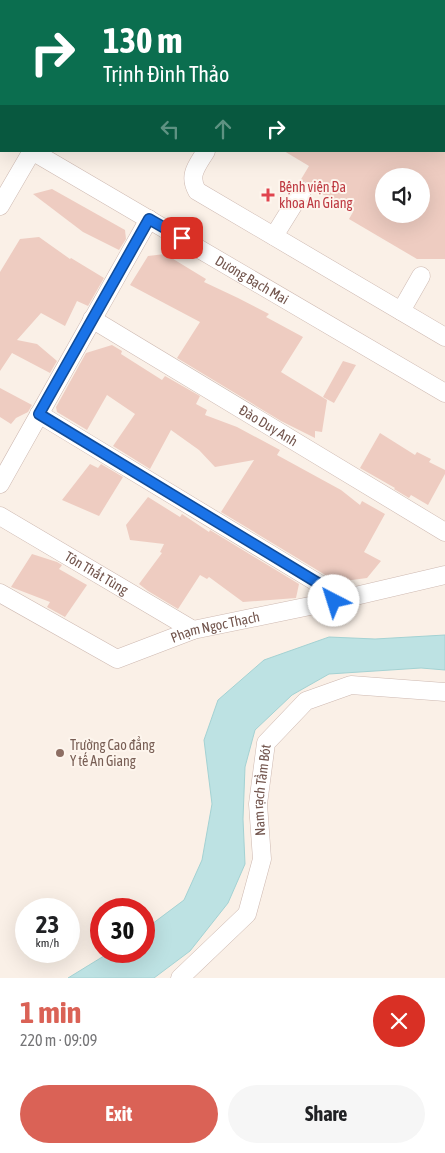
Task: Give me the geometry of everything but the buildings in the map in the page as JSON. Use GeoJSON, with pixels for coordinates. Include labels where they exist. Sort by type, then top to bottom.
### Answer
{"type":"FeatureCollection","features":[{"type":"Feature","properties":{"kind":"street"},"geometry":{"type":"LineString","coordinates":[[0,206],[31,152]]}},
{"type":"Feature","properties":{"kind":"street","name":"Dương Bạch Mai"},"geometry":{"type":"LineString","coordinates":[[34,152],[445,393]]}},
{"type":"Feature","properties":{"kind":"street"},"geometry":{"type":"LineString","coordinates":[[205,152],[193,174],[192,183],[197,191],[445,336]]}},
{"type":"Feature","properties":{"kind":"street"},"geometry":{"type":"LineString","coordinates":[[274,236],[302,191]]}},
{"type":"Feature","properties":{"kind":"street"},"geometry":{"type":"LineString","coordinates":[[0,484],[149,219]]}},
{"type":"Feature","properties":{"kind":"street"},"geometry":{"type":"LineString","coordinates":[[401,311],[421,276]]}},
{"type":"Feature","properties":{"kind":"street","name":"Đào Duy Anh"},"geometry":{"type":"LineString","coordinates":[[92,319],[445,532]]}},
{"type":"Feature","properties":{"kind":"street"},"geometry":{"type":"LineString","coordinates":[[39,414],[331,591],[334,601]]}},
{"type":"Feature","properties":{"kind":"street","name":"Tôn Thất Tùng"},"geometry":{"type":"LineString","coordinates":[[0,516],[193,630]]}},
{"type":"Feature","properties":{"kind":"street","name":"Phạm Ngọc Thạch"},"geometry":{"type":"LineString","coordinates":[[0,593],[117,659],[193,630],[334,601],[445,575]]}},
{"type":"Feature","properties":{"kind":"street","name":"Nam rạch Tầm Bót"},"geometry":{"type":"LineString","coordinates":[[180,978],[246,914],[262,859],[258,804],[266,743],[306,701],[351,685],[445,692]]}},
{"type":"Feature","properties":{"kind":"water"},"geometry":{"type":"Polygon","coordinates":[[[445,635],[445,670],[421,668],[329,674],[292,695],[255,730],[245,767],[243,819],[245,864],[228,903],[190,951],[154,978],[68,978],[92,963],[155,963],[155,922],[184,900],[202,860],[212,804],[204,740],[218,700],[264,660],[329,637],[375,639],[445,635]]]}},
{"type":"Feature","properties":{"kind":"place","name":"Bệnh viện Đa khoa An Giang"},"geometry":{"type":"Point","coordinates":[268,195]}},
{"type":"Feature","properties":{"kind":"place","name":"Trường Cao đẳng Y tế An Giang"},"geometry":{"type":"Point","coordinates":[60,753]}},
{"type":"Feature","properties":{"kind":"route"},"geometry":{"type":"LineString","coordinates":[[182,238],[149,219],[39,414],[331,591],[334,601]]}}]}
